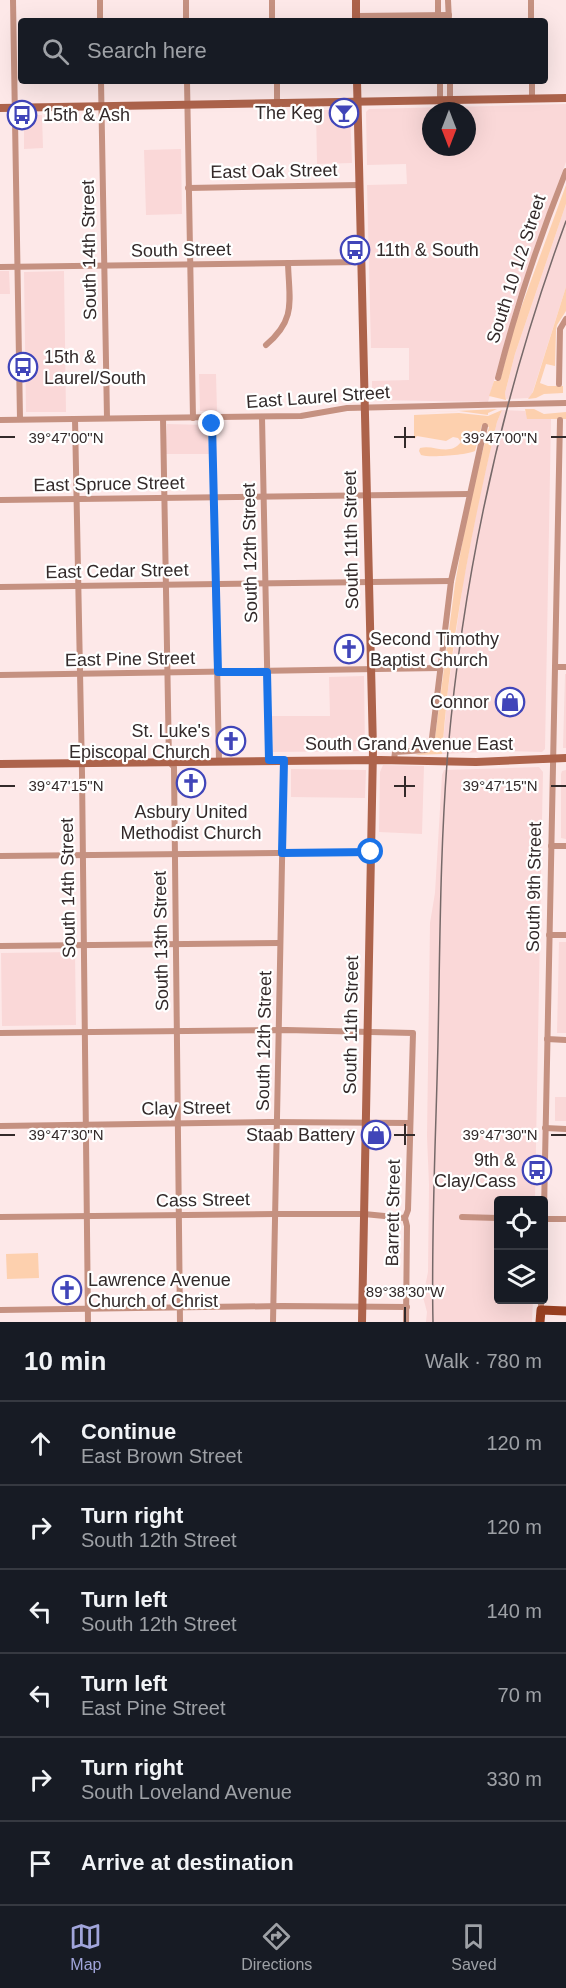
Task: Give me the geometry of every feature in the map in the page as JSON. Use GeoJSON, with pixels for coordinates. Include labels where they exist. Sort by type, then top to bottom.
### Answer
{"type":"FeatureCollection","features":[{"type":"Feature","properties":{"kind":"main road"},"geometry":{"type":"LineString","coordinates":[[540,1322],[541,1310],[566,1311]]}},
{"type":"Feature","properties":{"kind":"street"},"geometry":{"type":"LineString","coordinates":[[14,0],[20,419]]}},
{"type":"Feature","properties":{"kind":"street"},"geometry":{"type":"LineString","coordinates":[[100,0],[100,18]]}},
{"type":"Feature","properties":{"kind":"street"},"geometry":{"type":"LineString","coordinates":[[186,0],[186,18]]}},
{"type":"Feature","properties":{"kind":"street"},"geometry":{"type":"LineString","coordinates":[[272,0],[272,18]]}},
{"type":"Feature","properties":{"kind":"street"},"geometry":{"type":"LineString","coordinates":[[356,0],[356,18]]}},
{"type":"Feature","properties":{"kind":"street"},"geometry":{"type":"LineString","coordinates":[[438,0],[438,18],[449,18],[448,0]]}},
{"type":"Feature","properties":{"kind":"street"},"geometry":{"type":"LineString","coordinates":[[531,0],[531,18]]}},
{"type":"Feature","properties":{"kind":"street","name":"South 14th Street"},"geometry":{"type":"LineString","coordinates":[[101,84],[107,418]]}},
{"type":"Feature","properties":{"kind":"street"},"geometry":{"type":"LineString","coordinates":[[187,84],[193,418]]}},
{"type":"Feature","properties":{"kind":"street"},"geometry":{"type":"LineString","coordinates":[[277,84],[277,104]]}},
{"type":"Feature","properties":{"kind":"street","name":"South 11th Street"},"geometry":{"type":"LineString","coordinates":[[357,84],[373,760],[362,1322]]}},
{"type":"Feature","properties":{"kind":"street"},"geometry":{"type":"LineString","coordinates":[[440,84],[440,101]]}},
{"type":"Feature","properties":{"kind":"street"},"geometry":{"type":"LineString","coordinates":[[450,84],[450,101]]}},
{"type":"Feature","properties":{"kind":"street"},"geometry":{"type":"LineString","coordinates":[[532,84],[532,99]]}},
{"type":"Feature","properties":{"kind":"street"},"geometry":{"type":"LineString","coordinates":[[0,108],[566,98]]}},
{"type":"Feature","properties":{"kind":"street","name":"South 10 1/2 Street"},"geometry":{"type":"LineString","coordinates":[[498,378],[520,299],[566,171]]}},
{"type":"Feature","properties":{"kind":"street","name":"East Oak Street"},"geometry":{"type":"LineString","coordinates":[[188,188],[360,185]]}},
{"type":"Feature","properties":{"kind":"street","name":"South Street"},"geometry":{"type":"LineString","coordinates":[[0,267],[362,262]]}},
{"type":"Feature","properties":{"kind":"street"},"geometry":{"type":"LineString","coordinates":[[266,345],[280,332],[288,314],[288,263]]}},
{"type":"Feature","properties":{"kind":"street"},"geometry":{"type":"LineString","coordinates":[[559,384],[560,334],[565,321]]}},
{"type":"Feature","properties":{"kind":"street","name":"East Laurel Street"},"geometry":{"type":"LineString","coordinates":[[0,420],[301,416],[337,409],[566,403]]}},
{"type":"Feature","properties":{"kind":"street"},"geometry":{"type":"LineString","coordinates":[[212,417],[219,761]]}},
{"type":"Feature","properties":{"kind":"street","name":"South 12th Street"},"geometry":{"type":"LineString","coordinates":[[262,417],[269,760]]}},
{"type":"Feature","properties":{"kind":"street","name":"South 13th Street"},"geometry":{"type":"LineString","coordinates":[[163,418],[169,762],[174,767],[180,1322]]}},
{"type":"Feature","properties":{"kind":"street","name":"South 14th Street"},"geometry":{"type":"LineString","coordinates":[[75,419],[82,763],[88,1322]]}},
{"type":"Feature","properties":{"kind":"street","name":"South 9th Street"},"geometry":{"type":"LineString","coordinates":[[543,1196],[557,579],[562,490],[560,420]]}},
{"type":"Feature","properties":{"kind":"street"},"geometry":{"type":"LineString","coordinates":[[394,760],[395,752],[426,750],[431,746],[451,581],[486,426]]}},
{"type":"Feature","properties":{"kind":"street","name":"East Spruce Street"},"geometry":{"type":"LineString","coordinates":[[0,500],[469,494]]}},
{"type":"Feature","properties":{"kind":"street"},"geometry":{"type":"LineString","coordinates":[[557,579],[566,579]]}},
{"type":"Feature","properties":{"kind":"street","name":"East Cedar Street"},"geometry":{"type":"LineString","coordinates":[[0,588],[451,581]]}},
{"type":"Feature","properties":{"kind":"street"},"geometry":{"type":"LineString","coordinates":[[555,667],[566,667]]}},
{"type":"Feature","properties":{"kind":"street","name":"East Pine Street"},"geometry":{"type":"LineString","coordinates":[[0,675],[439,668]]}},
{"type":"Feature","properties":{"kind":"street","name":"South Grand Avenue East"},"geometry":{"type":"LineString","coordinates":[[0,764],[269,760],[476,762],[566,758]]}},
{"type":"Feature","properties":{"kind":"street","name":"South 12th Street"},"geometry":{"type":"LineString","coordinates":[[273,1322],[284,760]]}},
{"type":"Feature","properties":{"kind":"street"},"geometry":{"type":"LineString","coordinates":[[551,846],[566,846]]}},
{"type":"Feature","properties":{"kind":"street"},"geometry":{"type":"LineString","coordinates":[[0,856],[371,852]]}},
{"type":"Feature","properties":{"kind":"street"},"geometry":{"type":"LineString","coordinates":[[549,935],[566,935]]}},
{"type":"Feature","properties":{"kind":"street"},"geometry":{"type":"LineString","coordinates":[[0,946],[280,943]]}},
{"type":"Feature","properties":{"kind":"street"},"geometry":{"type":"LineString","coordinates":[[0,1033],[368,1031]]}},
{"type":"Feature","properties":{"kind":"street","name":"Barrett Street"},"geometry":{"type":"LineString","coordinates":[[368,1031],[413,1033],[408,1210],[405,1218],[407,1226],[406,1322]]}},
{"type":"Feature","properties":{"kind":"street"},"geometry":{"type":"LineString","coordinates":[[547,1039],[566,1040]]}},
{"type":"Feature","properties":{"kind":"street","name":"Clay Street"},"geometry":{"type":"LineString","coordinates":[[0,1126],[409,1122]]}},
{"type":"Feature","properties":{"kind":"street"},"geometry":{"type":"LineString","coordinates":[[545,1128],[566,1129]]}},
{"type":"Feature","properties":{"kind":"street","name":"Cass Street"},"geometry":{"type":"LineString","coordinates":[[0,1218],[364,1214],[405,1218]]}},
{"type":"Feature","properties":{"kind":"street"},"geometry":{"type":"LineString","coordinates":[[462,1217],[494,1218]]}},
{"type":"Feature","properties":{"kind":"street"},"geometry":{"type":"LineString","coordinates":[[548,1219],[566,1219]]}},
{"type":"Feature","properties":{"kind":"street"},"geometry":{"type":"LineString","coordinates":[[541,1304],[541,1310]]}},
{"type":"Feature","properties":{"kind":"street"},"geometry":{"type":"LineString","coordinates":[[0,1310],[273,1306],[407,1307]]}},
{"type":"Feature","properties":{"kind":"shaded area"},"geometry":{"type":"Polygon","coordinates":[[[566,104],[566,162],[515,306],[488,402],[372,400],[372,381],[409,380],[409,348],[371,348],[367,185],[407,184],[406,164],[367,165],[366,112],[369,109],[422,108],[422,156],[476,156],[476,106],[566,104]]]}},
{"type":"Feature","properties":{"kind":"shaded area"},"geometry":{"type":"Polygon","coordinates":[[[316,110],[350,110],[352,163],[317,164],[316,110]]]}},
{"type":"Feature","properties":{"kind":"shaded area"},"geometry":{"type":"Polygon","coordinates":[[[24,115],[42,115],[43,148],[24,149],[24,115]]]}},
{"type":"Feature","properties":{"kind":"shaded area"},"geometry":{"type":"Polygon","coordinates":[[[181,149],[182,214],[146,215],[144,150],[181,149]]]}},
{"type":"Feature","properties":{"kind":"shaded area"},"geometry":{"type":"Polygon","coordinates":[[[566,185],[566,204],[515,354],[505,393],[506,400],[489,396],[494,381],[500,381],[514,327],[566,185]]]}},
{"type":"Feature","properties":{"kind":"shaded area"},"geometry":{"type":"Polygon","coordinates":[[[566,204],[566,287],[532,394],[529,398],[506,399],[505,393],[515,354],[566,204]]]}},
{"type":"Feature","properties":{"kind":"shaded area"},"geometry":{"type":"Polygon","coordinates":[[[0,271],[9,271],[10,294],[0,294],[0,271]]]}},
{"type":"Feature","properties":{"kind":"shaded area"},"geometry":{"type":"Polygon","coordinates":[[[64,271],[66,412],[26,412],[24,272],[64,271]]]}},
{"type":"Feature","properties":{"kind":"shaded area"},"geometry":{"type":"Polygon","coordinates":[[[566,287],[566,311],[556,330],[555,366],[546,364],[540,383],[548,386],[563,386],[563,393],[544,394],[528,399],[533,392],[566,287]]]}},
{"type":"Feature","properties":{"kind":"shaded area"},"geometry":{"type":"Polygon","coordinates":[[[199,374],[216,374],[217,411],[200,411],[199,374]]]}},
{"type":"Feature","properties":{"kind":"shaded area"},"geometry":{"type":"Polygon","coordinates":[[[497,409],[488,415],[459,411],[415,413],[497,409]]]}},
{"type":"Feature","properties":{"kind":"shaded area"},"geometry":{"type":"Polygon","coordinates":[[[525,409],[534,409],[544,414],[566,412],[566,419],[527,419],[525,409]]]}},
{"type":"Feature","properties":{"kind":"shaded area"},"geometry":{"type":"Polygon","coordinates":[[[502,410],[525,411],[528,419],[551,418],[545,749],[542,752],[442,754],[448,690],[463,583],[479,498],[497,422],[502,410]]]}},
{"type":"Feature","properties":{"kind":"shaded area"},"geometry":{"type":"Polygon","coordinates":[[[502,410],[487,463],[470,545],[450,670],[442,754],[415,755],[432,750],[434,745],[455,584],[470,499],[489,427],[482,425],[475,451],[457,455],[425,456],[421,455],[420,448],[452,449],[461,442],[458,438],[453,437],[446,441],[417,436],[414,439],[414,415],[459,413],[488,416],[502,410]]]}},
{"type":"Feature","properties":{"kind":"shaded area"},"geometry":{"type":"Polygon","coordinates":[[[167,424],[207,425],[209,454],[165,454],[167,424]]]}},
{"type":"Feature","properties":{"kind":"shaded area"},"geometry":{"type":"Polygon","coordinates":[[[565,674],[566,748],[563,748],[565,674]]]}},
{"type":"Feature","properties":{"kind":"shaded area"},"geometry":{"type":"Polygon","coordinates":[[[364,676],[365,751],[273,752],[272,716],[330,716],[329,677],[364,676]]]}},
{"type":"Feature","properties":{"kind":"shaded area"},"geometry":{"type":"Polygon","coordinates":[[[383,765],[424,766],[422,834],[379,832],[380,772],[383,765]]]}},
{"type":"Feature","properties":{"kind":"shaded area"},"geometry":{"type":"Polygon","coordinates":[[[539,767],[543,772],[535,1196],[494,1196],[494,1304],[533,1304],[532,1322],[426,1322],[427,1312],[423,1297],[428,1272],[430,923],[435,893],[444,770],[539,767]]]}},
{"type":"Feature","properties":{"kind":"shaded area"},"geometry":{"type":"Polygon","coordinates":[[[291,769],[366,770],[365,798],[291,797],[291,769]]]}},
{"type":"Feature","properties":{"kind":"shaded area"},"geometry":{"type":"Polygon","coordinates":[[[566,770],[566,839],[561,838],[561,774],[566,770]]]}},
{"type":"Feature","properties":{"kind":"shaded area"},"geometry":{"type":"Polygon","coordinates":[[[559,942],[566,942],[566,1033],[557,1033],[559,942]]]}},
{"type":"Feature","properties":{"kind":"shaded area"},"geometry":{"type":"Polygon","coordinates":[[[75,952],[76,1025],[2,1026],[1,953],[75,952]]]}},
{"type":"Feature","properties":{"kind":"shaded area"},"geometry":{"type":"Polygon","coordinates":[[[555,1097],[566,1097],[566,1121],[555,1121],[555,1097]]]}},
{"type":"Feature","properties":{"kind":"shaded area"},"geometry":{"type":"Polygon","coordinates":[[[38,1253],[39,1278],[7,1279],[6,1254],[38,1253]]]}},
{"type":"Feature","properties":{"kind":"railway"},"geometry":{"type":"LineString","coordinates":[[433,1322],[433,1217],[442,859],[445,786],[455,682],[464,615],[489,482],[523,350],[566,221]]}},
{"type":"Feature","properties":{"kind":"place","name":"The Keg"},"geometry":{"type":"Point","coordinates":[344,113]}},
{"type":"Feature","properties":{"kind":"place","name":"15th & Ash"},"geometry":{"type":"Point","coordinates":[22,115]}},
{"type":"Feature","properties":{"kind":"place","name":"11th & South"},"geometry":{"type":"Point","coordinates":[355,250]}},
{"type":"Feature","properties":{"kind":"place","name":"15th & Laurel/South"},"geometry":{"type":"Point","coordinates":[23,367]}},
{"type":"Feature","properties":{"kind":"place","name":"Second Timothy Baptist Church"},"geometry":{"type":"Point","coordinates":[349,649]}},
{"type":"Feature","properties":{"kind":"place","name":"Connor"},"geometry":{"type":"Point","coordinates":[510,702]}},
{"type":"Feature","properties":{"kind":"place","name":"St. Luke's Episcopal Church"},"geometry":{"type":"Point","coordinates":[231,741]}},
{"type":"Feature","properties":{"kind":"place","name":"Asbury United Methodist Church"},"geometry":{"type":"Point","coordinates":[191,783]}},
{"type":"Feature","properties":{"kind":"place","name":"Staab Battery"},"geometry":{"type":"Point","coordinates":[376,1135]}},
{"type":"Feature","properties":{"kind":"place","name":"9th & Clay/Cass"},"geometry":{"type":"Point","coordinates":[537,1170]}},
{"type":"Feature","properties":{"kind":"place","name":"Lawrence Avenue Church of Christ"},"geometry":{"type":"Point","coordinates":[67,1290]}},
{"type":"Feature","properties":{"kind":"route"},"geometry":{"type":"LineString","coordinates":[[212,424],[218,672],[267,672],[269,760],[284,760],[282,853],[371,852]]}}]}
